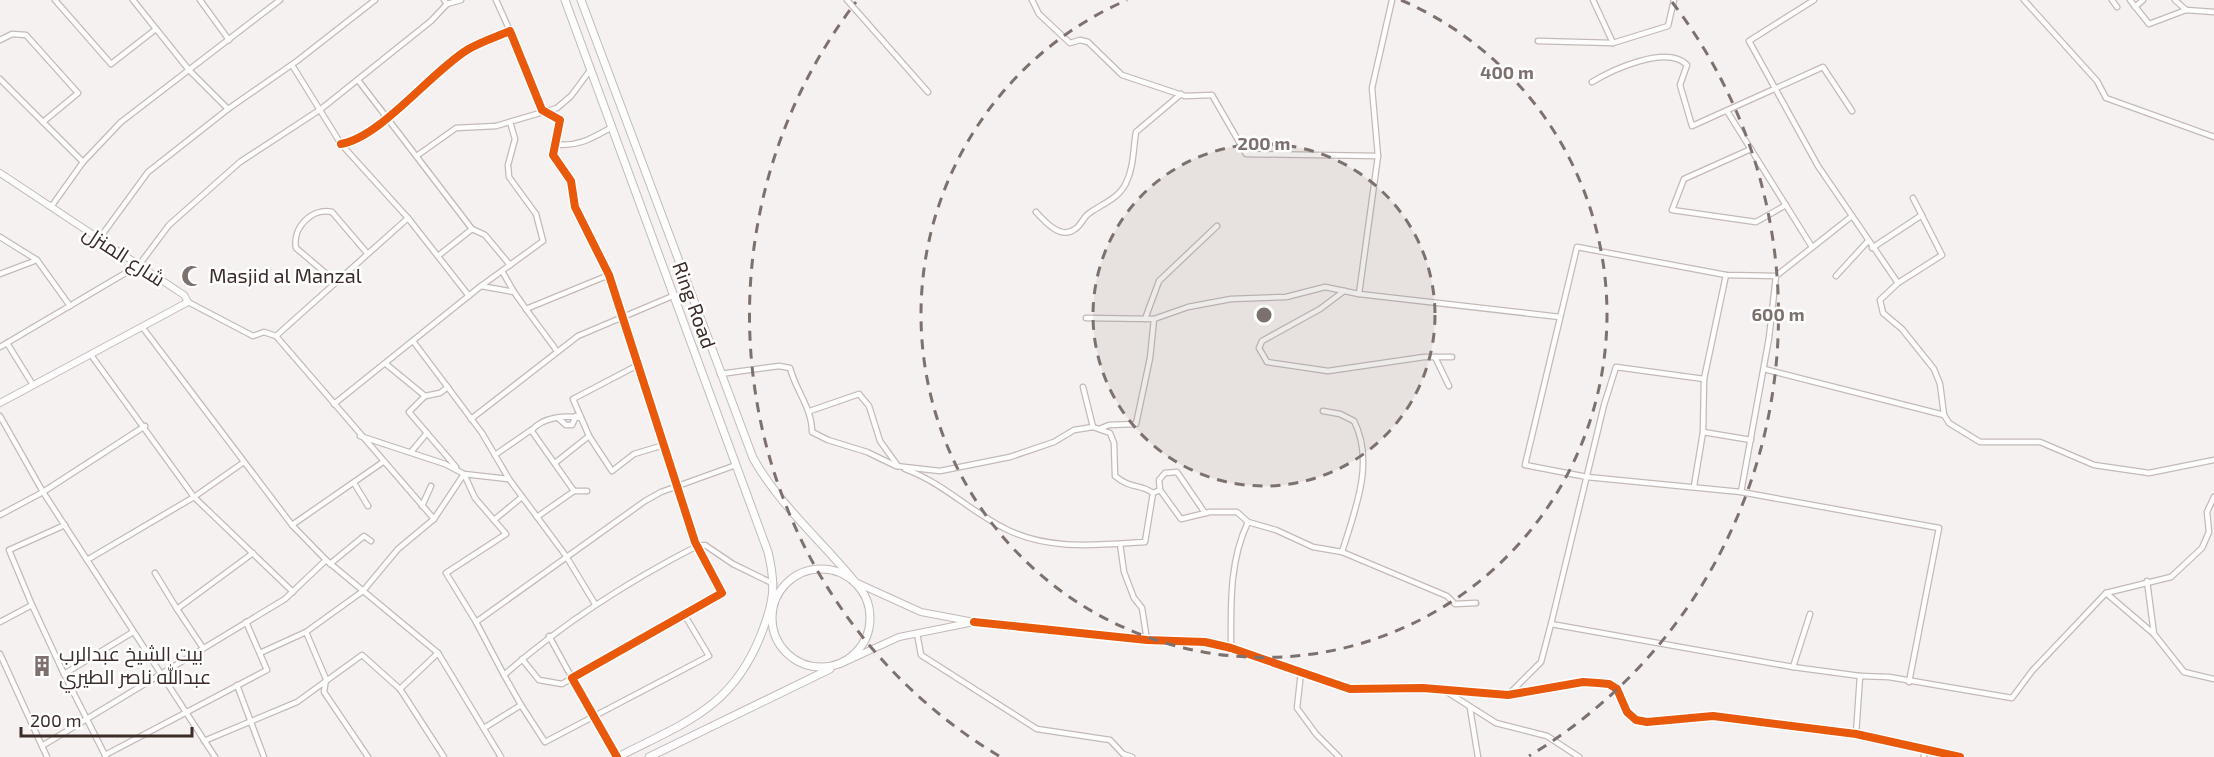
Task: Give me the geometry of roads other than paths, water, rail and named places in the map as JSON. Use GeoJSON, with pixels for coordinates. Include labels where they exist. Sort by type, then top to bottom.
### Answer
{"type":"FeatureCollection","features":[{"type":"Feature","properties":{"kind":"main road","name":"Ring Road"},"geometry":{"type":"LineString","coordinates":[[565,0],[768,552],[774,584],[773,602]]}},
{"type":"Feature","properties":{"kind":"main road","name":"Ring Road"},"geometry":{"type":"LineString","coordinates":[[580,0],[753,459],[767,484],[855,582]]}},
{"type":"Feature","properties":{"kind":"main road"},"geometry":{"type":"LineString","coordinates":[[617,757],[700,714],[726,693],[742,674],[781,588],[794,577],[809,570],[825,569],[841,573],[855,582],[868,603],[870,627],[864,642],[854,655],[840,664],[649,757]]}},
{"type":"Feature","properties":{"kind":"main road"},"geometry":{"type":"LineString","coordinates":[[773,602],[771,618],[773,634],[781,649],[793,660],[808,666],[824,668],[840,664]]}},
{"type":"Feature","properties":{"kind":"street"},"geometry":{"type":"LineString","coordinates":[[55,0],[111,64],[156,30]]}},
{"type":"Feature","properties":{"kind":"street"},"geometry":{"type":"LineString","coordinates":[[133,0],[189,70],[228,109]]}},
{"type":"Feature","properties":{"kind":"street"},"geometry":{"type":"LineString","coordinates":[[200,0],[229,40]]}},
{"type":"Feature","properties":{"kind":"street"},"geometry":{"type":"LineString","coordinates":[[51,207],[83,162],[121,122],[280,0]]}},
{"type":"Feature","properties":{"kind":"street"},"geometry":{"type":"LineString","coordinates":[[99,238],[148,172],[228,109],[292,65],[374,0]]}},
{"type":"Feature","properties":{"kind":"street"},"geometry":{"type":"LineString","coordinates":[[0,347],[139,265],[169,225],[240,162],[321,110],[446,2],[461,0]]}},
{"type":"Feature","properties":{"kind":"street"},"geometry":{"type":"LineString","coordinates":[[496,0],[542,110],[560,120],[553,155],[571,181],[575,207],[609,275],[697,546],[722,593],[562,684],[539,680],[522,659]]}},
{"type":"Feature","properties":{"kind":"street"},"geometry":{"type":"LineString","coordinates":[[847,0],[928,92]]}},
{"type":"Feature","properties":{"kind":"street"},"geometry":{"type":"LineString","coordinates":[[1032,0],[1039,14],[1071,43],[1080,40],[1088,42],[1122,75],[1181,94],[1212,95],[1246,154],[1378,156]]}},
{"type":"Feature","properties":{"kind":"street"},"geometry":{"type":"LineString","coordinates":[[1359,294],[1378,156],[1372,88],[1392,0]]}},
{"type":"Feature","properties":{"kind":"street"},"geometry":{"type":"LineString","coordinates":[[1593,0],[1613,43]]}},
{"type":"Feature","properties":{"kind":"street"},"geometry":{"type":"LineString","coordinates":[[1538,41],[1613,43],[1668,26],[1674,0]]}},
{"type":"Feature","properties":{"kind":"street"},"geometry":{"type":"LineString","coordinates":[[1814,0],[1749,41],[1818,166],[1898,283]]}},
{"type":"Feature","properties":{"kind":"street"},"geometry":{"type":"LineString","coordinates":[[2024,0],[2097,81],[2106,98],[2214,137]]}},
{"type":"Feature","properties":{"kind":"street"},"geometry":{"type":"LineString","coordinates":[[2112,0],[2117,7]]}},
{"type":"Feature","properties":{"kind":"street"},"geometry":{"type":"LineString","coordinates":[[2130,0],[2149,24],[2186,10],[2214,12]]}},
{"type":"Feature","properties":{"kind":"street"},"geometry":{"type":"LineString","coordinates":[[2135,7],[2143,0]]}},
{"type":"Feature","properties":{"kind":"street"},"geometry":{"type":"LineString","coordinates":[[2175,0],[2186,10]]}},
{"type":"Feature","properties":{"kind":"street"},"geometry":{"type":"LineString","coordinates":[[341,144],[355,141],[374,129],[468,50],[510,31]]}},
{"type":"Feature","properties":{"kind":"street"},"geometry":{"type":"LineString","coordinates":[[0,40],[12,34],[26,35],[78,93],[43,122]]}},
{"type":"Feature","properties":{"kind":"street"},"geometry":{"type":"LineString","coordinates":[[1592,82],[1632,62],[1670,58],[1682,60],[1687,65],[1680,85],[1692,126],[1823,67],[1852,111]]}},
{"type":"Feature","properties":{"kind":"street"},"geometry":{"type":"LineString","coordinates":[[292,65],[341,144],[408,218],[469,296]]}},
{"type":"Feature","properties":{"kind":"street"},"geometry":{"type":"LineString","coordinates":[[418,155],[456,128],[496,126],[542,110],[557,108],[571,96],[591,69]]}},
{"type":"Feature","properties":{"kind":"street"},"geometry":{"type":"LineString","coordinates":[[0,79],[83,162]]}},
{"type":"Feature","properties":{"kind":"street"},"geometry":{"type":"LineString","coordinates":[[358,80],[418,155],[472,229],[485,235],[510,265]]}},
{"type":"Feature","properties":{"kind":"street"},"geometry":{"type":"LineString","coordinates":[[1036,212],[1048,226],[1059,231],[1073,231],[1077,228],[1087,214],[1121,192],[1132,169],[1136,132],[1181,94]]}},
{"type":"Feature","properties":{"kind":"street"},"geometry":{"type":"LineString","coordinates":[[1727,111],[1812,247]]}},
{"type":"Feature","properties":{"kind":"street"},"geometry":{"type":"LineString","coordinates":[[333,404],[481,286],[543,241],[536,214],[509,177],[508,165],[515,139],[510,122]]}},
{"type":"Feature","properties":{"kind":"street"},"geometry":{"type":"LineString","coordinates":[[555,144],[568,146],[586,141],[612,127]]}},
{"type":"Feature","properties":{"kind":"street"},"geometry":{"type":"LineString","coordinates":[[1751,149],[1684,179],[1672,210],[1756,222],[1786,205]]}},
{"type":"Feature","properties":{"kind":"street","name":"شارع المنزل"},"geometry":{"type":"LineString","coordinates":[[0,173],[184,295],[188,302],[0,403]]}},
{"type":"Feature","properties":{"kind":"street"},"geometry":{"type":"LineString","coordinates":[[1913,198],[1942,255],[1898,283],[1880,300],[1883,313],[1902,329],[1934,369],[1940,384],[1944,415],[1950,423],[1980,442],[2040,442],[2094,465],[2148,473],[2214,460]]}},
{"type":"Feature","properties":{"kind":"street"},"geometry":{"type":"LineString","coordinates":[[336,282],[296,248],[295,239],[305,221],[320,211],[332,212],[367,253]]}},
{"type":"Feature","properties":{"kind":"street"},"geometry":{"type":"LineString","coordinates":[[1872,248],[1922,215]]}},
{"type":"Feature","properties":{"kind":"street"},"geometry":{"type":"LineString","coordinates":[[1852,216],[1776,276],[1726,275],[1577,247],[1525,465],[1587,477],[1741,492],[1940,528],[1909,682]]}},
{"type":"Feature","properties":{"kind":"street"},"geometry":{"type":"LineString","coordinates":[[276,336],[408,218]]}},
{"type":"Feature","properties":{"kind":"street"},"geometry":{"type":"LineString","coordinates":[[1145,319],[1159,281],[1196,250],[1217,226]]}},
{"type":"Feature","properties":{"kind":"street"},"geometry":{"type":"LineString","coordinates":[[438,256],[472,229]]}},
{"type":"Feature","properties":{"kind":"street"},"geometry":{"type":"LineString","coordinates":[[0,237],[37,261],[70,306]]}},
{"type":"Feature","properties":{"kind":"street"},"geometry":{"type":"LineString","coordinates":[[1836,276],[1868,241]]}},
{"type":"Feature","properties":{"kind":"street"},"geometry":{"type":"LineString","coordinates":[[0,274],[37,261]]}},
{"type":"Feature","properties":{"kind":"street"},"geometry":{"type":"LineString","coordinates":[[502,271],[514,292],[557,351]]}},
{"type":"Feature","properties":{"kind":"street"},"geometry":{"type":"LineString","coordinates":[[526,309],[609,275]]}},
{"type":"Feature","properties":{"kind":"street"},"geometry":{"type":"LineString","coordinates":[[1694,486],[1703,432],[1704,379],[1726,275]]}},
{"type":"Feature","properties":{"kind":"street"},"geometry":{"type":"LineString","coordinates":[[1741,492],[1764,369],[1776,276]]}},
{"type":"Feature","properties":{"kind":"street"},"geometry":{"type":"LineString","coordinates":[[481,286],[514,292]]}},
{"type":"Feature","properties":{"kind":"street"},"geometry":{"type":"LineString","coordinates":[[1086,318],[1154,318],[1188,307],[1231,299],[1286,297],[1325,287],[1359,294],[1560,318]]}},
{"type":"Feature","properties":{"kind":"street"},"geometry":{"type":"LineString","coordinates":[[1345,291],[1320,309],[1262,341],[1259,348],[1267,362],[1329,371],[1363,364],[1452,357]]}},
{"type":"Feature","properties":{"kind":"street"},"geometry":{"type":"LineString","coordinates":[[471,419],[578,336],[675,295]]}},
{"type":"Feature","properties":{"kind":"street"},"geometry":{"type":"LineString","coordinates":[[188,302],[253,336],[264,332],[276,336],[434,519]]}},
{"type":"Feature","properties":{"kind":"street"},"geometry":{"type":"LineString","coordinates":[[1099,429],[1109,425],[1136,424],[1150,358],[1154,318]]}},
{"type":"Feature","properties":{"kind":"street"},"geometry":{"type":"LineString","coordinates":[[143,328],[292,525],[328,562],[438,653],[501,757]]}},
{"type":"Feature","properties":{"kind":"street"},"geometry":{"type":"LineString","coordinates":[[413,341],[471,419],[509,479],[566,556],[595,604]]}},
{"type":"Feature","properties":{"kind":"street"},"geometry":{"type":"LineString","coordinates":[[7,343],[33,385]]}},
{"type":"Feature","properties":{"kind":"street"},"geometry":{"type":"LineString","coordinates":[[91,355],[194,496],[293,592]]}},
{"type":"Feature","properties":{"kind":"street"},"geometry":{"type":"LineString","coordinates":[[1435,357],[1449,386]]}},
{"type":"Feature","properties":{"kind":"street"},"geometry":{"type":"LineString","coordinates":[[386,364],[425,396]]}},
{"type":"Feature","properties":{"kind":"street"},"geometry":{"type":"LineString","coordinates":[[638,365],[573,399],[589,436],[612,471],[634,454],[664,445]]}},
{"type":"Feature","properties":{"kind":"street"},"geometry":{"type":"LineString","coordinates":[[720,374],[779,366],[790,368],[798,394],[810,411],[812,432],[930,478],[1004,529],[1050,543],[1083,546],[1145,542],[1153,493]]}},
{"type":"Feature","properties":{"kind":"street"},"geometry":{"type":"LineString","coordinates":[[1508,695],[1541,662],[1616,367],[1704,379]]}},
{"type":"Feature","properties":{"kind":"street"},"geometry":{"type":"LineString","coordinates":[[1764,369],[1944,415]]}},
{"type":"Feature","properties":{"kind":"street"},"geometry":{"type":"LineString","coordinates":[[448,387],[440,393],[425,396],[409,412],[458,470]]}},
{"type":"Feature","properties":{"kind":"street"},"geometry":{"type":"LineString","coordinates":[[1083,387],[1093,427]]}},
{"type":"Feature","properties":{"kind":"street"},"geometry":{"type":"LineString","coordinates":[[810,411],[859,394],[869,406],[880,441],[897,466],[940,471],[1010,458],[1054,442],[1074,430],[1093,427],[1110,433],[1114,443],[1115,476],[1127,486],[1146,488],[1153,493]]}},
{"type":"Feature","properties":{"kind":"street"},"geometry":{"type":"LineString","coordinates":[[1323,411],[1340,414],[1354,421],[1365,448],[1357,504],[1342,552]]}},
{"type":"Feature","properties":{"kind":"street"},"geometry":{"type":"LineString","coordinates":[[495,455],[532,430],[537,424],[567,415],[579,417]]}},
{"type":"Feature","properties":{"kind":"street"},"geometry":{"type":"LineString","coordinates":[[0,416],[43,492],[214,757]]}},
{"type":"Feature","properties":{"kind":"street"},"geometry":{"type":"LineString","coordinates":[[558,418],[566,425],[572,425],[579,417]]}},
{"type":"Feature","properties":{"kind":"street"},"geometry":{"type":"LineString","coordinates":[[0,515],[43,492],[145,426]]}},
{"type":"Feature","properties":{"kind":"street"},"geometry":{"type":"LineString","coordinates":[[532,430],[574,491]]}},
{"type":"Feature","properties":{"kind":"street"},"geometry":{"type":"LineString","coordinates":[[1703,432],[1751,440]]}},
{"type":"Feature","properties":{"kind":"street"},"geometry":{"type":"LineString","coordinates":[[411,452],[427,433]]}},
{"type":"Feature","properties":{"kind":"street"},"geometry":{"type":"LineString","coordinates":[[360,436],[411,452],[464,474],[509,479]]}},
{"type":"Feature","properties":{"kind":"street"},"geometry":{"type":"LineString","coordinates":[[555,463],[589,436]]}},
{"type":"Feature","properties":{"kind":"street"},"geometry":{"type":"LineString","coordinates":[[87,560],[194,496],[244,462]]}},
{"type":"Feature","properties":{"kind":"street"},"geometry":{"type":"LineString","coordinates":[[292,525],[383,462]]}},
{"type":"Feature","properties":{"kind":"street"},"geometry":{"type":"LineString","coordinates":[[476,622],[645,501],[677,486],[736,465]]}},
{"type":"Feature","properties":{"kind":"street"},"geometry":{"type":"LineString","coordinates":[[1205,513],[1177,472],[1165,473],[1159,480],[1160,490],[1181,519],[1205,513],[1238,512],[1248,522],[1276,530],[1313,547],[1342,552],[1448,596],[1455,604],[1476,603]]}},
{"type":"Feature","properties":{"kind":"street"},"geometry":{"type":"LineString","coordinates":[[260,653],[306,632],[363,591],[398,549],[434,519],[464,474]]}},
{"type":"Feature","properties":{"kind":"street"},"geometry":{"type":"LineString","coordinates":[[464,474],[475,498],[506,534],[446,573],[476,622],[521,705],[545,742],[594,717],[650,684],[709,656],[684,614]]}},
{"type":"Feature","properties":{"kind":"street"},"geometry":{"type":"LineString","coordinates":[[354,483],[368,506]]}},
{"type":"Feature","properties":{"kind":"street"},"geometry":{"type":"LineString","coordinates":[[422,506],[430,486]]}},
{"type":"Feature","properties":{"kind":"street"},"geometry":{"type":"LineString","coordinates":[[1153,493],[1160,490]]}},
{"type":"Feature","properties":{"kind":"street"},"geometry":{"type":"LineString","coordinates":[[537,517],[574,491],[587,491]]}},
{"type":"Feature","properties":{"kind":"street"},"geometry":{"type":"LineString","coordinates":[[494,520],[522,496]]}},
{"type":"Feature","properties":{"kind":"street"},"geometry":{"type":"LineString","coordinates":[[1551,624],[1793,667],[1889,677],[2012,698],[2032,671],[2106,593],[2147,581],[2171,577],[2202,548],[2209,532],[2207,512],[2214,496]]}},
{"type":"Feature","properties":{"kind":"street"},"geometry":{"type":"LineString","coordinates":[[1231,648],[1231,587],[1237,544],[1248,522]]}},
{"type":"Feature","properties":{"kind":"street"},"geometry":{"type":"LineString","coordinates":[[64,525],[9,550],[64,674],[106,756],[185,711],[267,670],[246,622]]}},
{"type":"Feature","properties":{"kind":"street"},"geometry":{"type":"LineString","coordinates":[[42,746],[293,592],[328,562],[364,536],[371,541]]}},
{"type":"Feature","properties":{"kind":"street"},"geometry":{"type":"LineString","coordinates":[[1120,544],[1124,572],[1134,598],[1142,608],[1146,640]]}},
{"type":"Feature","properties":{"kind":"street"},"geometry":{"type":"LineString","coordinates":[[504,675],[549,636],[595,604],[697,546],[705,545],[733,564],[774,584]]}},
{"type":"Feature","properties":{"kind":"street"},"geometry":{"type":"LineString","coordinates":[[177,609],[253,553]]}},
{"type":"Feature","properties":{"kind":"street"},"geometry":{"type":"LineString","coordinates":[[155,573],[203,648]]}},
{"type":"Feature","properties":{"kind":"street"},"geometry":{"type":"LineString","coordinates":[[2147,581],[2154,634]]}},
{"type":"Feature","properties":{"kind":"street"},"geometry":{"type":"LineString","coordinates":[[855,582],[921,612],[974,622],[1146,640],[1205,642],[1231,648],[1350,688],[1444,690],[1508,695],[1583,682],[1609,684],[1617,689],[1627,712],[1635,720],[1647,722],[1713,716],[1856,734],[1924,753],[1960,757]]}},
{"type":"Feature","properties":{"kind":"street"},"geometry":{"type":"LineString","coordinates":[[2106,593],[2154,634],[2184,672],[2214,679]]}},
{"type":"Feature","properties":{"kind":"street"},"geometry":{"type":"LineString","coordinates":[[0,622],[33,605]]}},
{"type":"Feature","properties":{"kind":"street"},"geometry":{"type":"LineString","coordinates":[[1793,667],[1809,614]]}},
{"type":"Feature","properties":{"kind":"street"},"geometry":{"type":"LineString","coordinates":[[840,664],[899,637],[974,622]]}},
{"type":"Feature","properties":{"kind":"street"},"geometry":{"type":"LineString","coordinates":[[64,674],[133,632]]}},
{"type":"Feature","properties":{"kind":"street"},"geometry":{"type":"LineString","coordinates":[[306,632],[326,679],[324,692],[368,757]]}},
{"type":"Feature","properties":{"kind":"street"},"geometry":{"type":"LineString","coordinates":[[917,633],[921,655],[1037,729],[1110,740],[1120,751],[1131,757]]}},
{"type":"Feature","properties":{"kind":"street"},"geometry":{"type":"LineString","coordinates":[[549,636],[617,757]]}},
{"type":"Feature","properties":{"kind":"street"},"geometry":{"type":"LineString","coordinates":[[400,689],[438,653]]}},
{"type":"Feature","properties":{"kind":"street"},"geometry":{"type":"LineString","coordinates":[[0,654],[47,757]]}},
{"type":"Feature","properties":{"kind":"street"},"geometry":{"type":"LineString","coordinates":[[204,741],[250,719],[297,702],[362,655],[400,689],[444,757]]}},
{"type":"Feature","properties":{"kind":"street"},"geometry":{"type":"LineString","coordinates":[[1301,672],[1297,708],[1316,734],[1339,757]]}},
{"type":"Feature","properties":{"kind":"street"},"geometry":{"type":"LineString","coordinates":[[1856,734],[1860,675]]}},
{"type":"Feature","properties":{"kind":"street"},"geometry":{"type":"LineString","coordinates":[[237,685],[264,757]]}},
{"type":"Feature","properties":{"kind":"street"},"geometry":{"type":"LineString","coordinates":[[1444,690],[1496,723],[1547,736],[1579,757]]}},
{"type":"Feature","properties":{"kind":"street"},"geometry":{"type":"LineString","coordinates":[[484,728],[521,705]]}},
{"type":"Feature","properties":{"kind":"street"},"geometry":{"type":"LineString","coordinates":[[1470,708],[1478,757]]}},
{"type":"Feature","properties":{"kind":"street"},"geometry":{"type":"LineString","coordinates":[[1119,757],[1120,751]]}},
{"type":"Feature","properties":{"kind":"place","name":"Masjid al Manzal"},"geometry":{"type":"Point","coordinates":[192,276]}},
{"type":"Feature","properties":{"kind":"place","name":"بيت الشيخ عبدالرب عبدالله ناصر الطيري"},"geometry":{"type":"Point","coordinates":[42,666]}}]}
